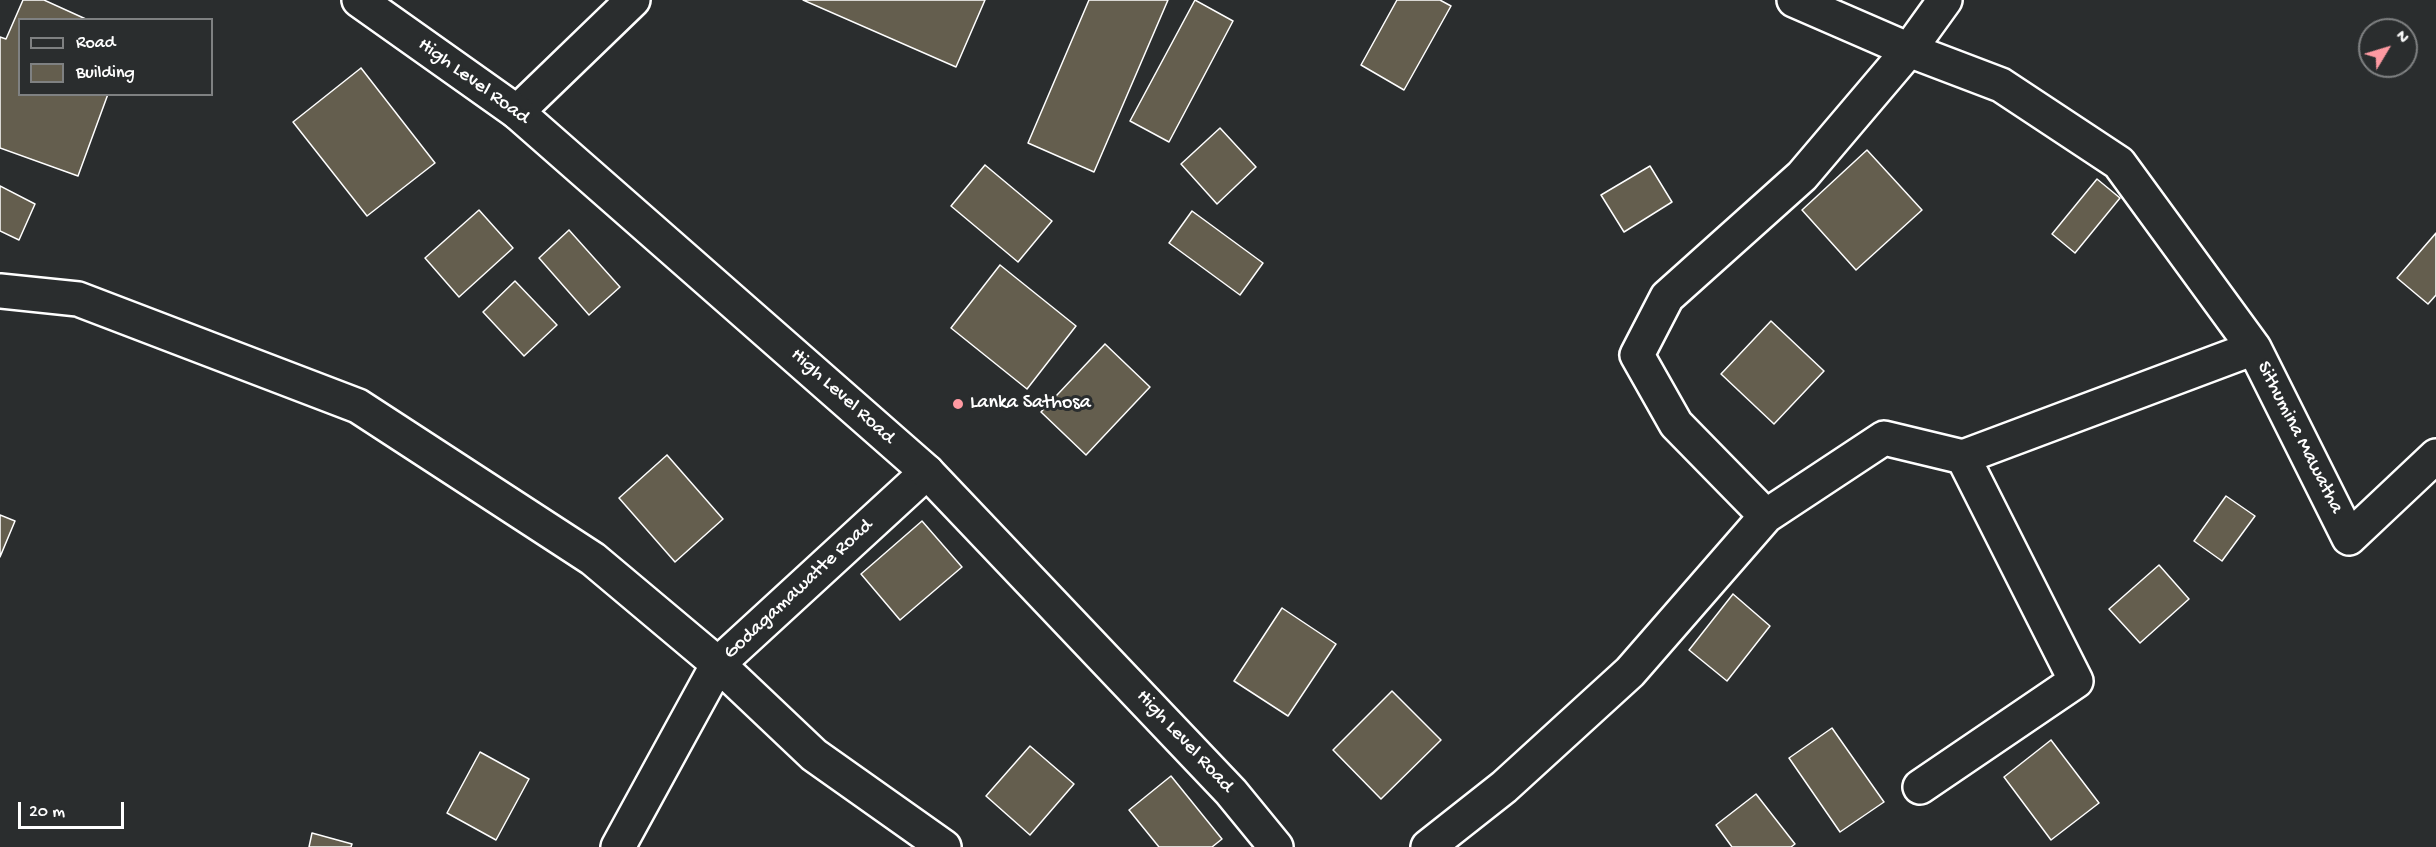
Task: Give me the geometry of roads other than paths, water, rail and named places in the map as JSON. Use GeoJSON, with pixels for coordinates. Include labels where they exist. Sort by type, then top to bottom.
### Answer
{"type":"FeatureCollection","features":[{"type":"Feature","properties":{"kind":"main road","name":"High Level Road"},"geometry":{"type":"LineString","coordinates":[[359,0],[517,112],[927,472],[1231,792],[1276,847]]}},
{"type":"Feature","properties":{"kind":"main road"},"geometry":{"type":"LineString","coordinates":[[517,112],[633,0]]}},
{"type":"Feature","properties":{"kind":"main road"},"geometry":{"type":"LineString","coordinates":[[1794,0],[1909,50],[2001,86],[2119,163],[2254,348]]}},
{"type":"Feature","properties":{"kind":"main road"},"geometry":{"type":"LineString","coordinates":[[1766,516],[1676,424],[1637,355],[1668,297],[1802,176],[1909,50],[1945,0]]}},
{"type":"Feature","properties":{"kind":"main road"},"geometry":{"type":"LineString","coordinates":[[0,291],[78,299],[358,406],[593,559],[718,664],[814,755],[944,847]]}},
{"type":"Feature","properties":{"kind":"main road","name":"Sithumina Mawatha"},"geometry":{"type":"LineString","coordinates":[[1964,457],[2254,348],[2349,538],[2436,456]]}},
{"type":"Feature","properties":{"kind":"main road"},"geometry":{"type":"LineString","coordinates":[[1428,847],[1504,788],[1630,672],[1766,516],[1884,438],[1964,457],[2076,681],[1920,787]]}},
{"type":"Feature","properties":{"kind":"main road","name":"Godagamawatte Road"},"geometry":{"type":"LineString","coordinates":[[618,847],[718,664],[927,472]]}},
{"type":"Feature","properties":{"kind":"place","name":"Lanka Sathosa"},"geometry":{"type":"Point","coordinates":[958,404]}}]}
